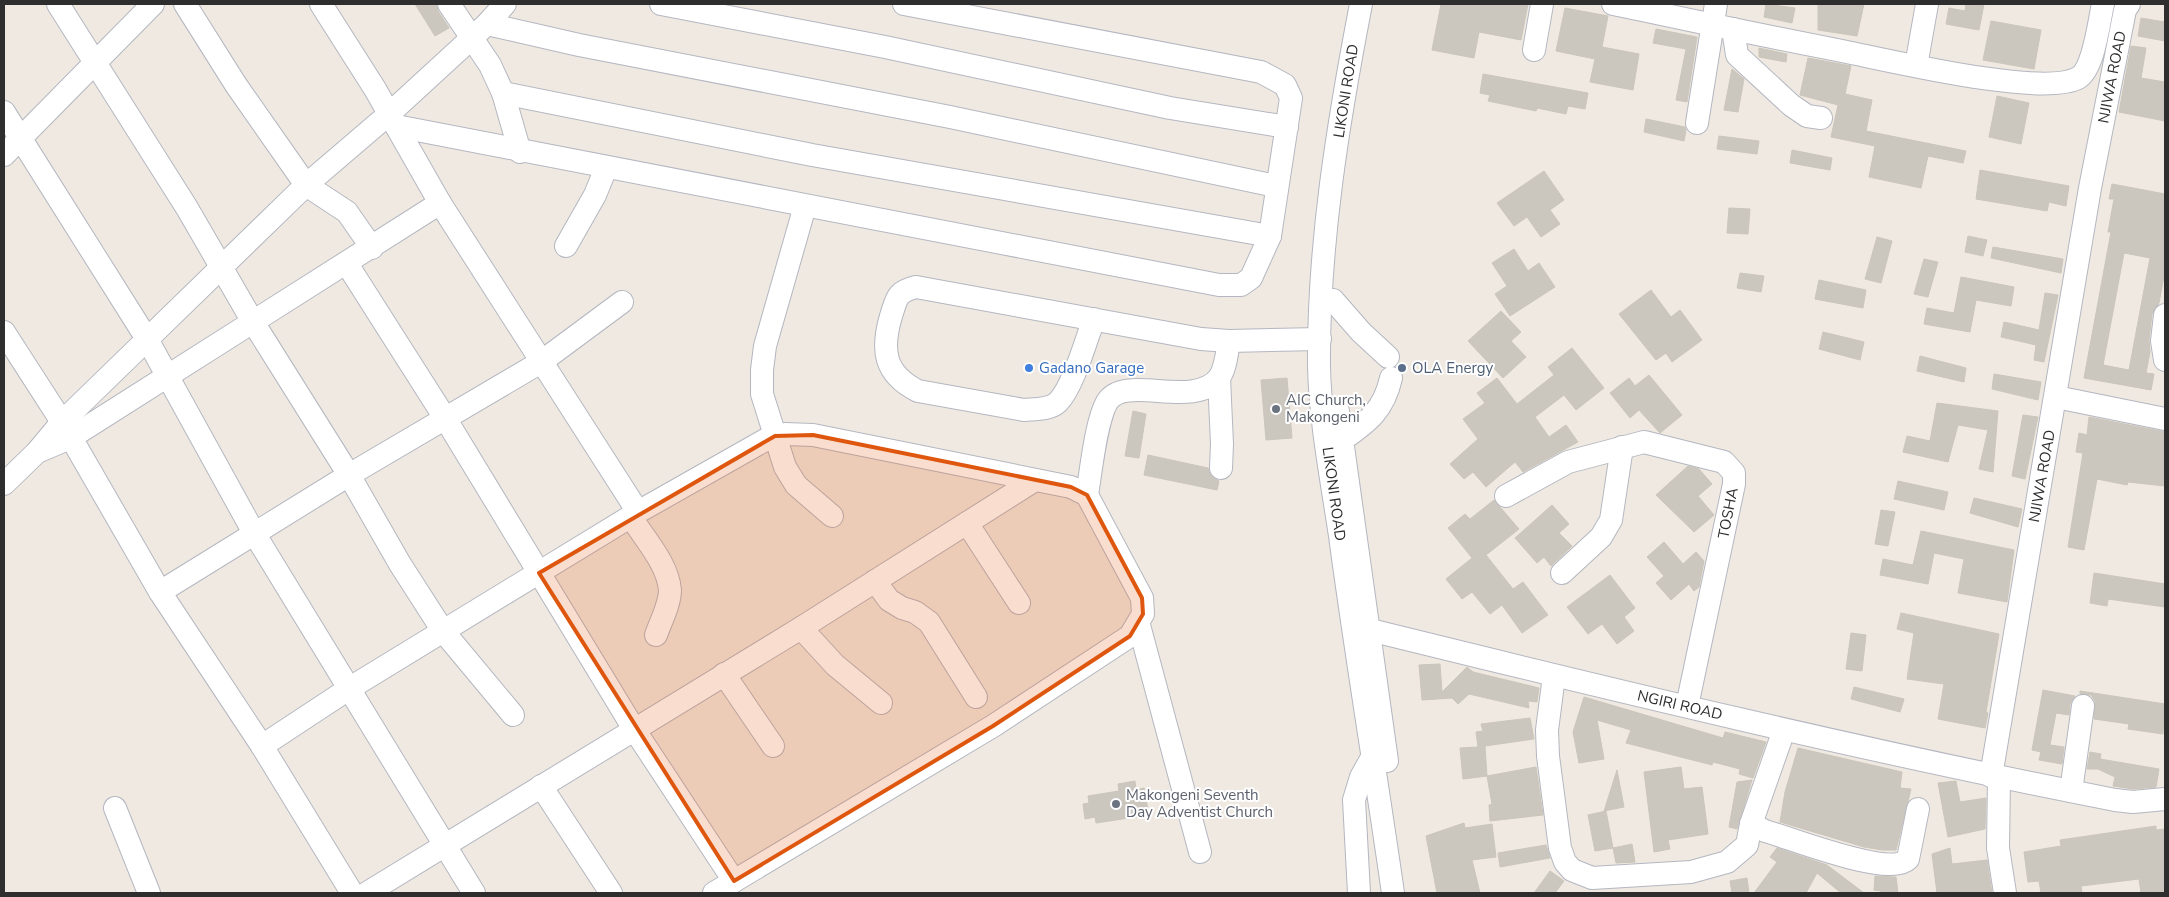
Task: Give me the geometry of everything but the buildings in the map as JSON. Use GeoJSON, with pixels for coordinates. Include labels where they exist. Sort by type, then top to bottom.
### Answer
{"type":"FeatureCollection","features":[{"type":"Feature","properties":{"kind":"street"},"geometry":{"type":"LineString","coordinates":[[58,4],[182,200],[253,322],[349,475],[400,564],[443,631],[513,715]]}},
{"type":"Feature","properties":{"kind":"street"},"geometry":{"type":"LineString","coordinates":[[4,155],[153,4]]}},
{"type":"Feature","properties":{"kind":"street"},"geometry":{"type":"LineString","coordinates":[[185,4],[236,85],[306,185],[348,212],[372,248]]}},
{"type":"Feature","properties":{"kind":"street"},"geometry":{"type":"LineString","coordinates":[[321,4],[376,88],[392,120],[440,203],[634,515],[668,578],[670,591],[656,635]]}},
{"type":"Feature","properties":{"kind":"street"},"geometry":{"type":"LineString","coordinates":[[449,4],[479,31],[490,65],[503,93],[520,152]]}},
{"type":"Feature","properties":{"kind":"street"},"geometry":{"type":"LineString","coordinates":[[66,430],[147,339],[223,268],[306,185],[392,120],[506,4]]}},
{"type":"Feature","properties":{"kind":"street"},"geometry":{"type":"LineString","coordinates":[[661,4],[885,47],[1170,108],[1287,127]]}},
{"type":"Feature","properties":{"kind":"street"},"geometry":{"type":"LineString","coordinates":[[392,120],[520,152],[1229,286],[1241,285],[1251,278],[1270,236],[1276,186],[1291,98],[1285,85],[1261,72],[904,4]]}},
{"type":"Feature","properties":{"kind":"street","name":"LIKONI ROAD"},"geometry":{"type":"LineString","coordinates":[[1361,4],[1350,59],[1331,185],[1324,246],[1319,368],[1328,451],[1402,893]]}},
{"type":"Feature","properties":{"kind":"street","name":"LIKONI ROAD"},"geometry":{"type":"LineString","coordinates":[[1370,4],[1339,186],[1331,364],[1370,630],[1374,722],[1371,759],[1393,893]]}},
{"type":"Feature","properties":{"kind":"street"},"geometry":{"type":"LineString","coordinates":[[1534,50],[1542,4]]}},
{"type":"Feature","properties":{"kind":"street"},"geometry":{"type":"LineString","coordinates":[[1613,4],[1721,19],[1916,66],[2011,82],[2063,84],[2080,77],[2088,67],[2102,4]]}},
{"type":"Feature","properties":{"kind":"street"},"geometry":{"type":"LineString","coordinates":[[1916,66],[1927,4]]}},
{"type":"Feature","properties":{"kind":"street","name":"NJIWA ROAD"},"geometry":{"type":"LineString","coordinates":[[2005,893],[1998,848],[1995,777],[2090,188],[2113,72],[2129,4]]}},
{"type":"Feature","properties":{"kind":"street"},"geometry":{"type":"LineString","coordinates":[[1721,19],[1737,55],[1791,105],[1807,116],[1820,118]]}},
{"type":"Feature","properties":{"kind":"street"},"geometry":{"type":"LineString","coordinates":[[1697,123],[1721,19]]}},
{"type":"Feature","properties":{"kind":"street"},"geometry":{"type":"LineString","coordinates":[[479,31],[579,45],[950,117],[1276,186]]}},
{"type":"Feature","properties":{"kind":"street"},"geometry":{"type":"LineString","coordinates":[[2088,67],[2113,72]]}},
{"type":"Feature","properties":{"kind":"street"},"geometry":{"type":"LineString","coordinates":[[503,93],[812,155],[1270,236]]}},
{"type":"Feature","properties":{"kind":"street"},"geometry":{"type":"LineString","coordinates":[[4,112],[147,339],[254,533],[474,893]]}},
{"type":"Feature","properties":{"kind":"street"},"geometry":{"type":"LineString","coordinates":[[566,246],[595,194],[606,168]]}},
{"type":"Feature","properties":{"kind":"street"},"geometry":{"type":"LineString","coordinates":[[4,484],[37,452],[66,430],[168,376],[348,264],[440,203]]}},
{"type":"Feature","properties":{"kind":"street"},"geometry":{"type":"LineString","coordinates":[[805,206],[766,346],[762,370],[762,394],[785,467],[796,485],[832,516]]}},
{"type":"Feature","properties":{"kind":"street"},"geometry":{"type":"LineString","coordinates":[[348,264],[445,418],[634,729],[734,881]]}},
{"type":"Feature","properties":{"kind":"street"},"geometry":{"type":"LineString","coordinates":[[1094,319],[1067,390],[1057,403],[1042,409],[1024,410],[918,391],[902,382],[892,370],[886,353],[885,336],[898,296],[905,290],[916,287],[1094,319],[1201,339],[1229,341],[1320,339]]}},
{"type":"Feature","properties":{"kind":"street"},"geometry":{"type":"LineString","coordinates":[[1333,300],[1389,367],[1387,395],[1371,419],[1342,440]]}},
{"type":"Feature","properties":{"kind":"street"},"geometry":{"type":"LineString","coordinates":[[160,592],[349,475],[540,362],[622,302]]}},
{"type":"Feature","properties":{"kind":"street"},"geometry":{"type":"LineString","coordinates":[[2165,315],[2162,342],[2165,360]]}},
{"type":"Feature","properties":{"kind":"street"},"geometry":{"type":"LineString","coordinates":[[4,332],[66,430],[160,592],[262,746],[352,893]]}},
{"type":"Feature","properties":{"kind":"street"},"geometry":{"type":"LineString","coordinates":[[1221,468],[1222,444],[1219,378],[1224,366],[1229,341]]}},
{"type":"Feature","properties":{"kind":"street"},"geometry":{"type":"LineString","coordinates":[[1087,495],[1102,416],[1108,401],[1116,393],[1128,390],[1174,393],[1191,391],[1206,387],[1219,378]]}},
{"type":"Feature","properties":{"kind":"street"},"geometry":{"type":"LineString","coordinates":[[2056,397],[2165,419]]}},
{"type":"Feature","properties":{"kind":"street"},"geometry":{"type":"LineString","coordinates":[[262,746],[350,688],[634,515],[775,436],[813,435],[1071,486],[1087,495],[1142,598],[1144,608],[1139,625],[1130,636],[1109,652],[993,726],[714,893]]}},
{"type":"Feature","properties":{"kind":"street","name":"TOSHA"},"geometry":{"type":"LineString","coordinates":[[1506,496],[1568,462],[1622,447],[1652,443],[1716,458],[1730,466],[1734,473],[1734,484],[1687,706]]}},
{"type":"Feature","properties":{"kind":"street"},"geometry":{"type":"LineString","coordinates":[[1562,573],[1601,537],[1611,520],[1622,447]]}},
{"type":"Feature","properties":{"kind":"street"},"geometry":{"type":"LineString","coordinates":[[367,893],[801,628],[1035,480]]}},
{"type":"Feature","properties":{"kind":"street"},"geometry":{"type":"LineString","coordinates":[[967,523],[1019,603]]}},
{"type":"Feature","properties":{"kind":"street"},"geometry":{"type":"LineString","coordinates":[[875,582],[889,600],[902,608],[915,612],[929,622],[976,697]]}},
{"type":"Feature","properties":{"kind":"street"},"geometry":{"type":"LineString","coordinates":[[1139,625],[1200,852]]}},
{"type":"Feature","properties":{"kind":"street"},"geometry":{"type":"LineString","coordinates":[[801,628],[835,665],[881,702]]}},
{"type":"Feature","properties":{"kind":"street","name":"NGIRI ROAD"},"geometry":{"type":"LineString","coordinates":[[1370,630],[1554,676],[1995,777]]}},
{"type":"Feature","properties":{"kind":"street"},"geometry":{"type":"LineString","coordinates":[[724,674],[773,746]]}},
{"type":"Feature","properties":{"kind":"street"},"geometry":{"type":"LineString","coordinates":[[1554,676],[1547,730],[1548,756],[1560,848],[1565,862],[1578,884],[1592,878],[1617,878],[1691,872],[1727,862],[1746,845],[1751,824],[1784,730]]}},
{"type":"Feature","properties":{"kind":"street"},"geometry":{"type":"LineString","coordinates":[[2072,791],[2083,706]]}},
{"type":"Feature","properties":{"kind":"street"},"geometry":{"type":"LineString","coordinates":[[1359,893],[1354,800],[1361,777],[1371,759]]}},
{"type":"Feature","properties":{"kind":"street"},"geometry":{"type":"LineString","coordinates":[[1995,777],[2133,802],[2165,799]]}},
{"type":"Feature","properties":{"kind":"street"},"geometry":{"type":"LineString","coordinates":[[541,786],[611,893]]}},
{"type":"Feature","properties":{"kind":"street"},"geometry":{"type":"LineString","coordinates":[[114,808],[149,893]]}},
{"type":"Feature","properties":{"kind":"street"},"geometry":{"type":"LineString","coordinates":[[1751,824],[1864,863],[1900,865],[1908,859],[1918,809]]}},
{"type":"Feature","properties":{"kind":"highlighted area"},"geometry":{"type":"Polygon","coordinates":[[[813,435],[1071,487],[1087,495],[1096,510],[1142,598],[1143,614],[1130,636],[993,726],[734,881],[539,573],[775,436],[813,435]]]}},
{"type":"Feature","properties":{"kind":"place","name":"Gadano Garage"},"geometry":{"type":"Point","coordinates":[1029,368]}},
{"type":"Feature","properties":{"kind":"place","name":"OLA Energy"},"geometry":{"type":"Point","coordinates":[1402,368]}},
{"type":"Feature","properties":{"kind":"place","name":"AIC Church, Makongeni"},"geometry":{"type":"Point","coordinates":[1276,409]}},
{"type":"Feature","properties":{"kind":"place","name":"Makongeni Seventh Day Adventist Church"},"geometry":{"type":"Point","coordinates":[1116,804]}}]}
